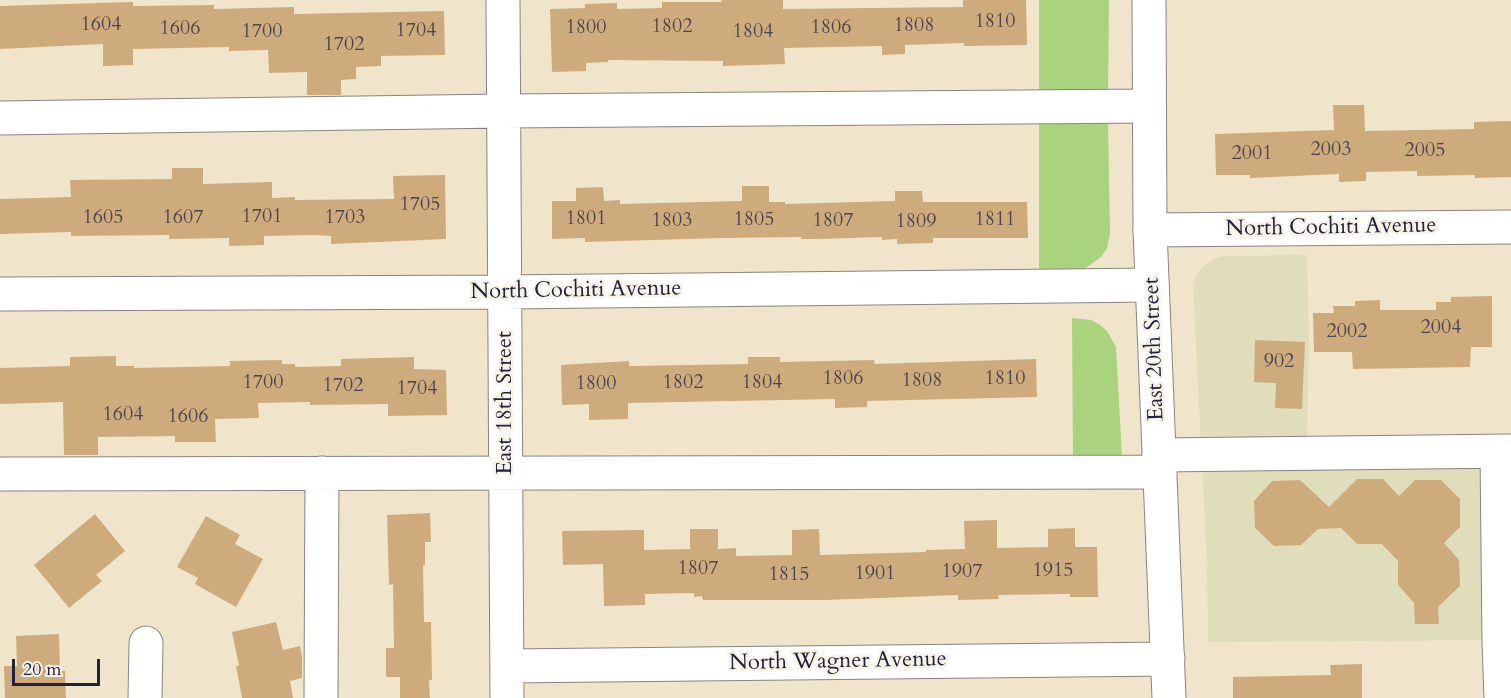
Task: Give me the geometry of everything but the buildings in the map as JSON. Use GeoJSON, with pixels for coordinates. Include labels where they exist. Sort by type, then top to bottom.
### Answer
{"type":"FeatureCollection","features":[{"type":"Feature","properties":{"kind":"street","name":"East 18th Street"},"geometry":{"type":"LineString","coordinates":[[503,0],[507,698]]}},
{"type":"Feature","properties":{"kind":"street","name":"East 20th Street"},"geometry":{"type":"LineString","coordinates":[[1149,0],[1150,230],[1169,698]]}},
{"type":"Feature","properties":{"kind":"street"},"geometry":{"type":"LineString","coordinates":[[0,118],[1149,106]]}},
{"type":"Feature","properties":{"kind":"street","name":"North Cochiti Avenue"},"geometry":{"type":"LineString","coordinates":[[1150,230],[1511,227]]}},
{"type":"Feature","properties":{"kind":"street","name":"North Cochiti Avenue"},"geometry":{"type":"LineString","coordinates":[[0,294],[505,292],[1152,285]]}},
{"type":"Feature","properties":{"kind":"street"},"geometry":{"type":"LineString","coordinates":[[0,474],[507,472],[1160,463],[1504,451],[1499,642],[1501,698]]}},
{"type":"Feature","properties":{"kind":"street"},"geometry":{"type":"LineString","coordinates":[[321,698],[322,473]]}},
{"type":"Feature","properties":{"kind":"street"},"geometry":{"type":"LineString","coordinates":[[145,698],[146,643]]}},
{"type":"Feature","properties":{"kind":"street","name":"North Wagner Avenue"},"geometry":{"type":"LineString","coordinates":[[508,666],[1168,659]]}},
{"type":"Feature","properties":{"kind":"shaded area"},"geometry":{"type":"Polygon","coordinates":[[[1307,255],[1309,339],[1307,440],[1510,438],[1511,640],[1208,642],[1207,562],[1193,287],[1196,276],[1203,267],[1223,256],[1307,255]]]}},
{"type":"Feature","properties":{"kind":"green space"},"geometry":{"type":"Polygon","coordinates":[[[1039,0],[1109,0],[1108,99],[1039,100],[1039,0]]]}},
{"type":"Feature","properties":{"kind":"green space"},"geometry":{"type":"Polygon","coordinates":[[[1108,121],[1110,234],[1107,248],[1101,257],[1084,269],[1039,273],[1039,122],[1108,121]]]}},
{"type":"Feature","properties":{"kind":"green space"},"geometry":{"type":"Polygon","coordinates":[[[1072,318],[1091,320],[1099,324],[1107,331],[1116,347],[1122,458],[1073,462],[1072,318]]]}}]}
